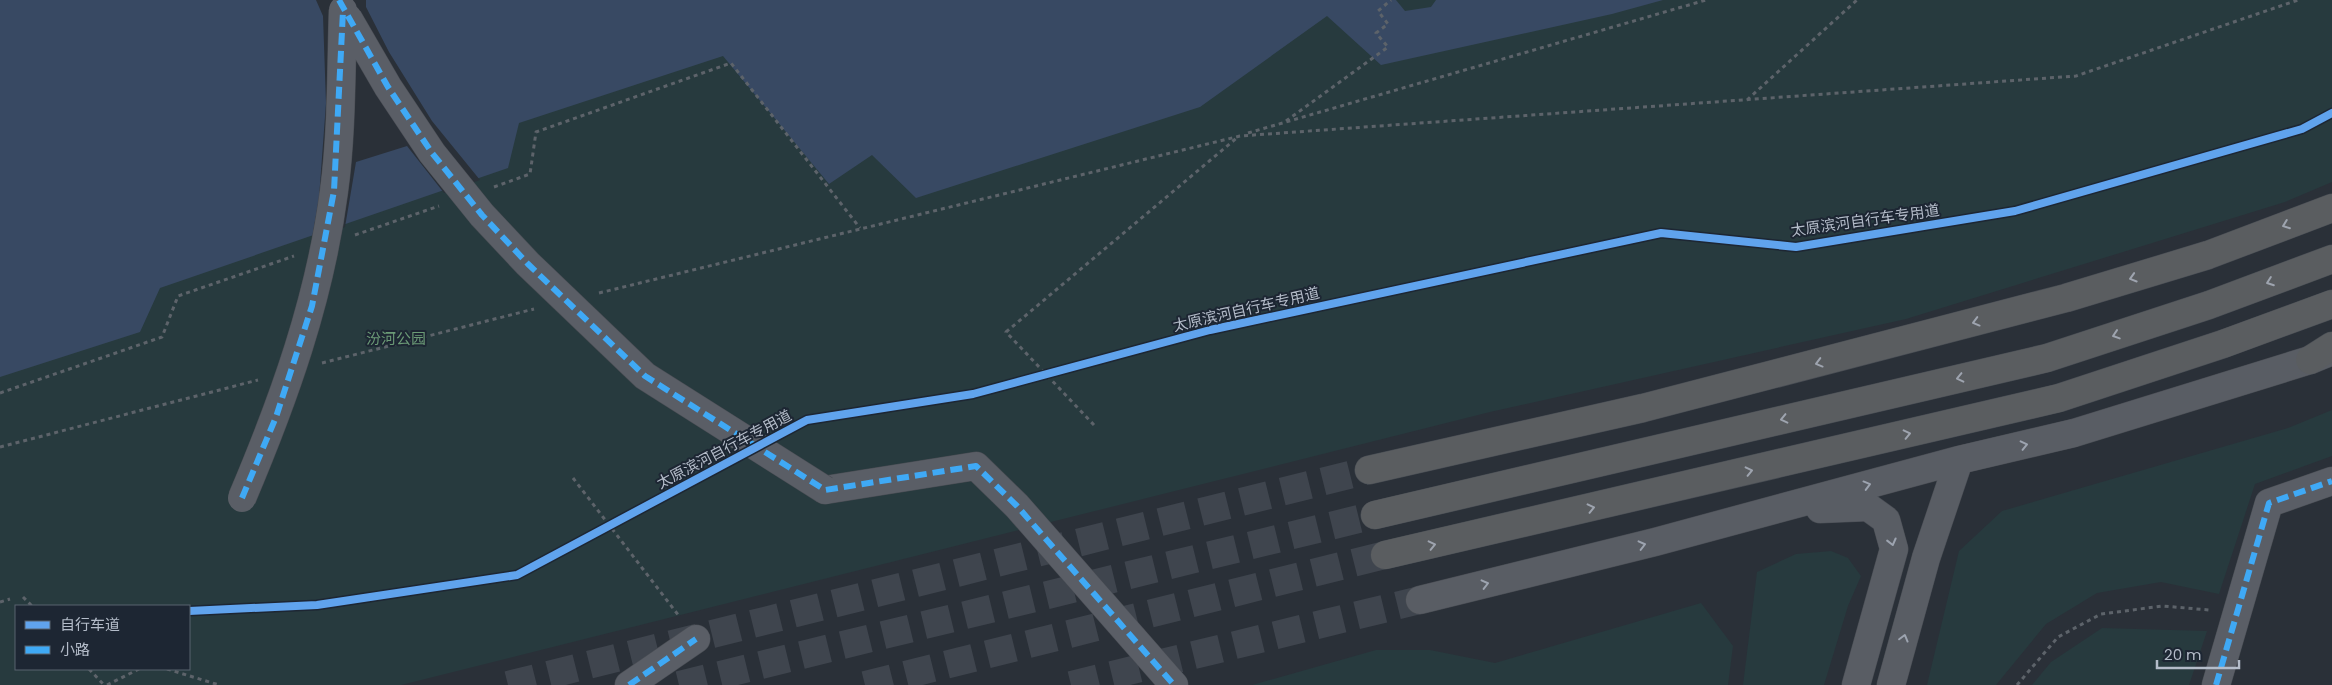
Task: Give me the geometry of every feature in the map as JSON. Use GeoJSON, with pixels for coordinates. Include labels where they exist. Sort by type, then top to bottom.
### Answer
{"type":"FeatureCollection","features":[{"type":"Feature","properties":{"kind":"highway"},"geometry":{"type":"LineString","coordinates":[[1369,470],[1643,408],[2066,298],[2208,255],[2332,208]]}},
{"type":"Feature","properties":{"kind":"highway"},"geometry":{"type":"LineString","coordinates":[[1375,515],[2047,358],[2210,305],[2332,259]]}},
{"type":"Feature","properties":{"kind":"highway"},"geometry":{"type":"LineString","coordinates":[[1385,556],[2059,398],[2223,344],[2332,304]]}},
{"type":"Feature","properties":{"kind":"street"},"geometry":{"type":"LineString","coordinates":[[339,0],[388,87],[432,153],[482,214],[528,264],[646,376],[825,490],[976,466],[1017,506],[1174,685]]}},
{"type":"Feature","properties":{"kind":"street"},"geometry":{"type":"LineString","coordinates":[[242,498],[276,417],[312,306],[334,191],[344,0]]}},
{"type":"Feature","properties":{"kind":"street"},"geometry":{"type":"LineString","coordinates":[[1420,600],[1759,514],[1959,460],[2074,433],[2325,352]]}},
{"type":"Feature","properties":{"kind":"street"},"geometry":{"type":"LineString","coordinates":[[1891,685],[1926,558],[1959,460]]}},
{"type":"Feature","properties":{"kind":"street"},"geometry":{"type":"LineString","coordinates":[[2216,685],[2269,503],[2332,481]]}},
{"type":"Feature","properties":{"kind":"street"},"geometry":{"type":"LineString","coordinates":[[1759,514],[1838,507],[1868,507],[1886,520],[1894,549],[1856,685]]}},
{"type":"Feature","properties":{"kind":"street"},"geometry":{"type":"LineString","coordinates":[[629,685],[696,639]]}},
{"type":"Feature","properties":{"kind":"path"},"geometry":{"type":"LineString","coordinates":[[1283,123],[1388,47],[1376,33],[1388,24],[1378,11],[1391,0]]}},
{"type":"Feature","properties":{"kind":"path"},"geometry":{"type":"LineString","coordinates":[[598,293],[1240,136],[1706,0]]}},
{"type":"Feature","properties":{"kind":"path"},"geometry":{"type":"LineString","coordinates":[[1747,100],[1857,0]]}},
{"type":"Feature","properties":{"kind":"path"},"geometry":{"type":"LineString","coordinates":[[1094,425],[1006,332],[1240,136],[2076,76],[2298,0]]}},
{"type":"Feature","properties":{"kind":"path"},"geometry":{"type":"LineString","coordinates":[[318,365],[540,308]]}},
{"type":"Feature","properties":{"kind":"path"},"geometry":{"type":"LineString","coordinates":[[1031,378],[1059,370]]}},
{"type":"Feature","properties":{"kind":"path"},"geometry":{"type":"LineString","coordinates":[[0,447],[260,380]]}},
{"type":"Feature","properties":{"kind":"path"},"geometry":{"type":"LineString","coordinates":[[573,478],[696,639]]}},
{"type":"Feature","properties":{"kind":"path"},"geometry":{"type":"LineString","coordinates":[[605,528],[614,523]]}},
{"type":"Feature","properties":{"kind":"path"},"geometry":{"type":"LineString","coordinates":[[24,597],[31,605]]}},
{"type":"Feature","properties":{"kind":"path"},"geometry":{"type":"LineString","coordinates":[[0,602],[10,599]]}},
{"type":"Feature","properties":{"kind":"path"},"geometry":{"type":"LineString","coordinates":[[2017,685],[2058,637],[2101,614],[2163,606],[2237,613]]}},
{"type":"Feature","properties":{"kind":"path"},"geometry":{"type":"LineString","coordinates":[[91,670],[106,685],[137,670]]}},
{"type":"Feature","properties":{"kind":"path"},"geometry":{"type":"LineString","coordinates":[[170,670],[219,685]]}},
{"type":"Feature","properties":{"kind":"green space","name":"汾河公园"},"geometry":{"type":"Polygon","coordinates":[[[0,0],[2332,0],[2332,182],[2285,202],[1906,319],[1490,412],[401,685],[0,685],[0,0]]]}},
{"type":"Feature","properties":{"kind":"green space"},"geometry":{"type":"Polygon","coordinates":[[[2332,410],[2332,456],[2255,484],[2219,594],[2161,582],[2097,593],[2046,624],[1996,685],[1927,685],[1959,551],[2002,511],[2288,428],[2332,410]]]}},
{"type":"Feature","properties":{"kind":"green space"},"geometry":{"type":"Polygon","coordinates":[[[1831,551],[1848,558],[1861,576],[1848,606],[1824,685],[1743,685],[1757,572],[1796,554],[1831,551]]]}},
{"type":"Feature","properties":{"kind":"green space"},"geometry":{"type":"Polygon","coordinates":[[[1701,603],[1733,646],[1728,685],[1252,685],[1376,650],[1430,650],[1495,663],[1701,603]]]}},
{"type":"Feature","properties":{"kind":"green space"},"geometry":{"type":"Polygon","coordinates":[[[2102,628],[2207,631],[2189,685],[2032,685],[2051,662],[2102,628]]]}},
{"type":"Feature","properties":{"kind":"water"},"geometry":{"type":"Polygon","coordinates":[[[0,0],[1396,0],[1405,11],[1431,7],[1436,0],[1663,0],[1612,14],[1381,65],[1327,16],[1200,107],[916,198],[872,155],[829,184],[723,56],[519,123],[508,168],[160,288],[140,332],[0,377],[0,0]]]}},
{"type":"Feature","properties":{"kind":"pier"},"geometry":{"type":"Polygon","coordinates":[[[316,0],[366,0],[366,7],[389,52],[432,121],[480,180],[444,193],[407,146],[356,162],[345,227],[312,238],[319,198],[326,103],[323,16],[316,0]]]}},
{"type":"Feature","properties":{"kind":"tunnel"},"geometry":{"type":"LineString","coordinates":[[508,685],[1369,470]]}},
{"type":"Feature","properties":{"kind":"tunnel"},"geometry":{"type":"LineString","coordinates":[[679,685],[1375,515]]}},
{"type":"Feature","properties":{"kind":"tunnel"},"geometry":{"type":"LineString","coordinates":[[865,685],[1385,555]]}},
{"type":"Feature","properties":{"kind":"tunnel"},"geometry":{"type":"LineString","coordinates":[[1071,685],[1420,600]]}},
{"type":"Feature","properties":{"kind":"marked path"},"geometry":{"type":"LineString","coordinates":[[339,0],[388,87],[432,153],[482,215],[528,264],[645,376],[825,490],[976,466],[1017,506],[1174,685]]}},
{"type":"Feature","properties":{"kind":"marked path"},"geometry":{"type":"LineString","coordinates":[[242,498],[276,417],[312,306],[334,191],[343,11]]}},
{"type":"Feature","properties":{"kind":"marked path"},"geometry":{"type":"LineString","coordinates":[[2216,685],[2269,503],[2332,481]]}},
{"type":"Feature","properties":{"kind":"marked path"},"geometry":{"type":"LineString","coordinates":[[629,685],[696,639]]}},
{"type":"Feature","properties":{"kind":"cycle path","name":"太原滨河自行车专用道"},"geometry":{"type":"LineString","coordinates":[[190,611],[317,605],[517,575],[807,420],[973,394],[1210,330],[1661,233],[1796,247],[2015,211],[2302,129],[2332,113]]}}]}
